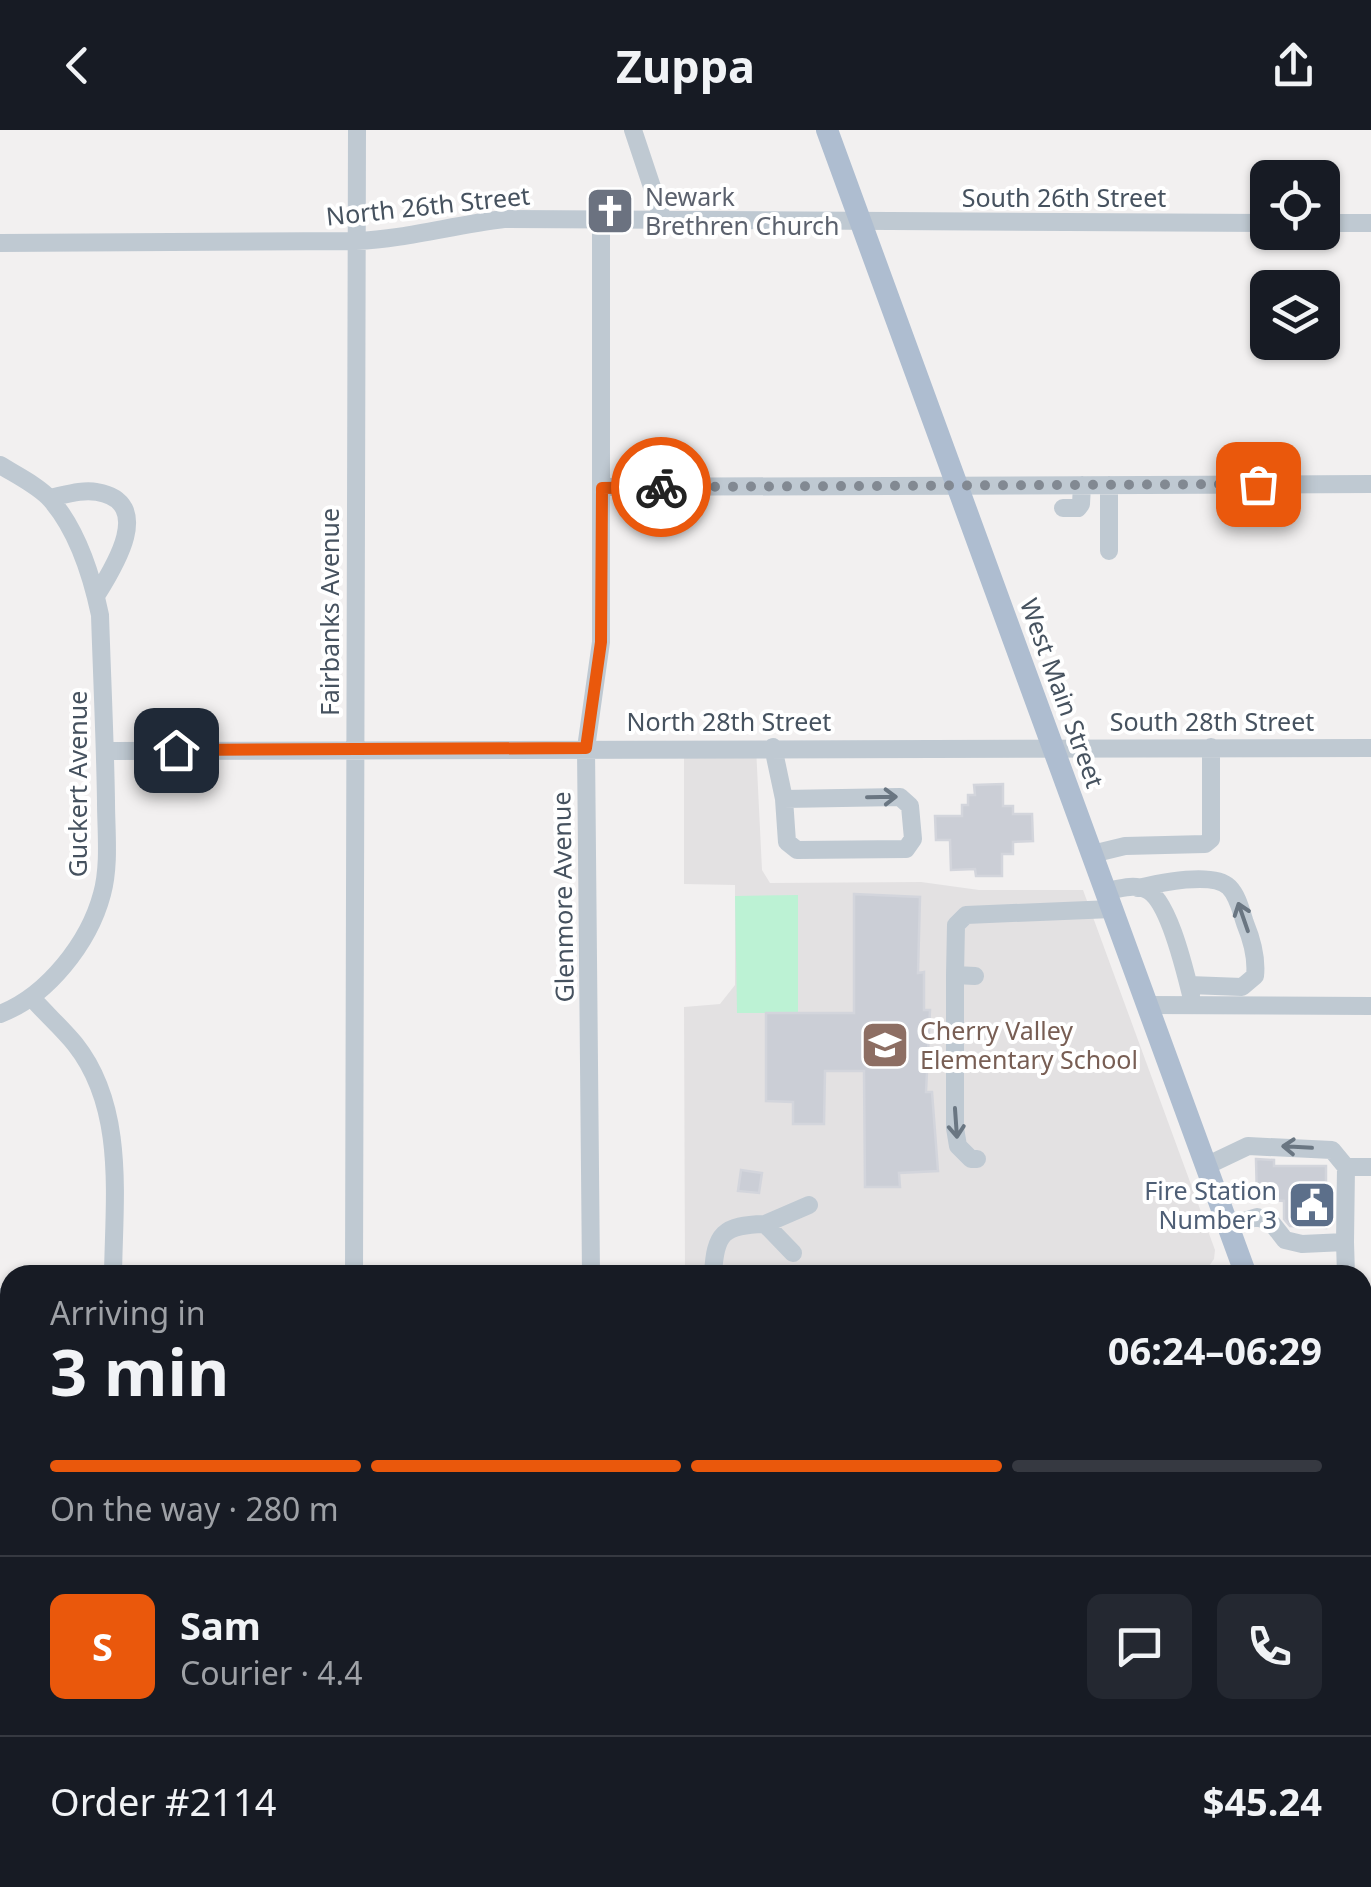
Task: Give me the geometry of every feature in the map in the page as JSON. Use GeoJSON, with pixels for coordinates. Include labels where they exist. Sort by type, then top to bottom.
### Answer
{"type":"FeatureCollection","features":[{"type":"Feature","properties":{"kind":"main road","name":"West Main Street"},"geometry":{"type":"LineString","coordinates":[[828,130],[1242,1265]]}},
{"type":"Feature","properties":{"kind":"street","name":"Fairbanks Avenue"},"geometry":{"type":"LineString","coordinates":[[354,1265],[357,130]]}},
{"type":"Feature","properties":{"kind":"street"},"geometry":{"type":"LineString","coordinates":[[633,130],[663,220]]}},
{"type":"Feature","properties":{"kind":"street","name":"North 26th Street"},"geometry":{"type":"LineString","coordinates":[[0,243],[392,240],[453,224],[504,219],[862,223]]}},
{"type":"Feature","properties":{"kind":"street","name":"Glenmore Avenue"},"geometry":{"type":"LineString","coordinates":[[592,1265],[586,748],[601,642],[601,219]]}},
{"type":"Feature","properties":{"kind":"street"},"geometry":{"type":"LineString","coordinates":[[1340,222],[1371,222]]}},
{"type":"Feature","properties":{"kind":"street","name":"South 26th Street"},"geometry":{"type":"LineString","coordinates":[[862,223],[1250,223]]}},
{"type":"Feature","properties":{"kind":"street","name":"Guckert Avenue"},"geometry":{"type":"LineString","coordinates":[[0,465],[50,498],[77,546],[100,615],[106,847],[102,892],[89,926],[71,954],[33,998]]}},
{"type":"Feature","properties":{"kind":"street"},"geometry":{"type":"LineString","coordinates":[[602,488],[1371,484]]}},
{"type":"Feature","properties":{"kind":"street"},"geometry":{"type":"LineString","coordinates":[[1063,508],[1078,508],[1082,485]]}},
{"type":"Feature","properties":{"kind":"street"},"geometry":{"type":"LineString","coordinates":[[1109,485],[1109,552]]}},
{"type":"Feature","properties":{"kind":"street"},"geometry":{"type":"LineString","coordinates":[[50,498],[96,491],[112,497],[123,509],[126,543],[96,596]]}},
{"type":"Feature","properties":{"kind":"street","name":"North 28th Street"},"geometry":{"type":"LineString","coordinates":[[105,750],[1052,746]]}},
{"type":"Feature","properties":{"kind":"street","name":"South 28th Street"},"geometry":{"type":"LineString","coordinates":[[1052,746],[1371,748]]}},
{"type":"Feature","properties":{"kind":"street"},"geometry":{"type":"LineString","coordinates":[[773,747],[784,799],[786,842],[797,850],[906,849],[913,838],[910,806],[900,797],[784,799]]}},
{"type":"Feature","properties":{"kind":"street"},"geometry":{"type":"LineString","coordinates":[[1092,854],[1126,846],[1204,844],[1211,839],[1211,747]]}},
{"type":"Feature","properties":{"kind":"street"},"geometry":{"type":"LineString","coordinates":[[977,1159],[971,1159],[958,1146],[954,1128],[956,925],[966,914],[1109,900],[1164,882],[1225,883],[1237,900],[1254,948],[1254,978],[1262,1005]]}},
{"type":"Feature","properties":{"kind":"street"},"geometry":{"type":"LineString","coordinates":[[1138,888],[1160,901],[1194,1005]]}},
{"type":"Feature","properties":{"kind":"street"},"geometry":{"type":"LineString","coordinates":[[955,975],[976,976]]}},
{"type":"Feature","properties":{"kind":"street"},"geometry":{"type":"LineString","coordinates":[[1188,986],[1242,987],[1254,978]]}},
{"type":"Feature","properties":{"kind":"street"},"geometry":{"type":"LineString","coordinates":[[0,1014],[33,998],[76,1045],[102,1095],[114,1155],[113,1265]]}},
{"type":"Feature","properties":{"kind":"street"},"geometry":{"type":"LineString","coordinates":[[1147,1005],[1371,1006]]}},
{"type":"Feature","properties":{"kind":"street"},"geometry":{"type":"LineString","coordinates":[[1206,1166],[1248,1146],[1332,1150],[1346,1167],[1346,1265]]}},
{"type":"Feature","properties":{"kind":"street"},"geometry":{"type":"LineString","coordinates":[[1346,1167],[1371,1168]]}},
{"type":"Feature","properties":{"kind":"street"},"geometry":{"type":"LineString","coordinates":[[713,1265],[721,1234],[736,1225],[765,1224],[809,1205]]}},
{"type":"Feature","properties":{"kind":"street"},"geometry":{"type":"LineString","coordinates":[[1228,1226],[1257,1217],[1270,1222],[1285,1240],[1302,1244],[1345,1242]]}},
{"type":"Feature","properties":{"kind":"street"},"geometry":{"type":"LineString","coordinates":[[765,1224],[794,1253]]}},
{"type":"Feature","properties":{"kind":"shaded area"},"geometry":{"type":"Polygon","coordinates":[[[684,747],[756,747],[762,870],[770,883],[921,882],[979,890],[1083,890],[1215,1250],[1210,1265],[685,1265],[684,1007],[720,1004],[735,985],[735,885],[684,884],[684,747]]]}},
{"type":"Feature","properties":{"kind":"green space"},"geometry":{"type":"Polygon","coordinates":[[[798,895],[798,1013],[737,1013],[735,896],[798,895]]]}},
{"type":"Feature","properties":{"kind":"building"},"geometry":{"type":"Polygon","coordinates":[[[1003,784],[1003,806],[1013,806],[1013,814],[1032,814],[1033,841],[1013,842],[1013,854],[1002,854],[1002,876],[976,876],[975,869],[951,870],[950,840],[936,840],[935,816],[962,816],[962,805],[968,805],[968,795],[975,795],[974,785],[1003,784]]]}},
{"type":"Feature","properties":{"kind":"building"},"geometry":{"type":"Polygon","coordinates":[[[854,894],[920,897],[918,973],[924,972],[924,1010],[930,1010],[926,1092],[932,1092],[938,1171],[899,1173],[900,1187],[865,1187],[864,1071],[825,1071],[824,1124],[793,1124],[793,1102],[766,1101],[766,1013],[854,1013],[854,894]]]}},
{"type":"Feature","properties":{"kind":"building"},"geometry":{"type":"Polygon","coordinates":[[[1256,1159],[1274,1160],[1274,1166],[1326,1166],[1326,1228],[1290,1226],[1284,1219],[1284,1201],[1257,1199],[1256,1159]]]}},
{"type":"Feature","properties":{"kind":"building"},"geometry":{"type":"Polygon","coordinates":[[[741,1170],[762,1173],[759,1193],[738,1191],[741,1170]]]}},
{"type":"Feature","properties":{"kind":"way so far"},"geometry":{"type":"LineString","coordinates":[[661,487],[1258,484]]}},
{"type":"Feature","properties":{"kind":"place","name":"Newark Brethren Church"},"geometry":{"type":"Point","coordinates":[610,211]}},
{"type":"Feature","properties":{"kind":"place","name":"Cherry Valley Elementary School"},"geometry":{"type":"Point","coordinates":[885,1045]}},
{"type":"Feature","properties":{"kind":"place","name":"Fire Station Number 3"},"geometry":{"type":"Point","coordinates":[1312,1205]}},
{"type":"Feature","properties":{"kind":"route"},"geometry":{"type":"LineString","coordinates":[[176,750],[586,748],[601,642],[602,488],[661,487]]}}]}
